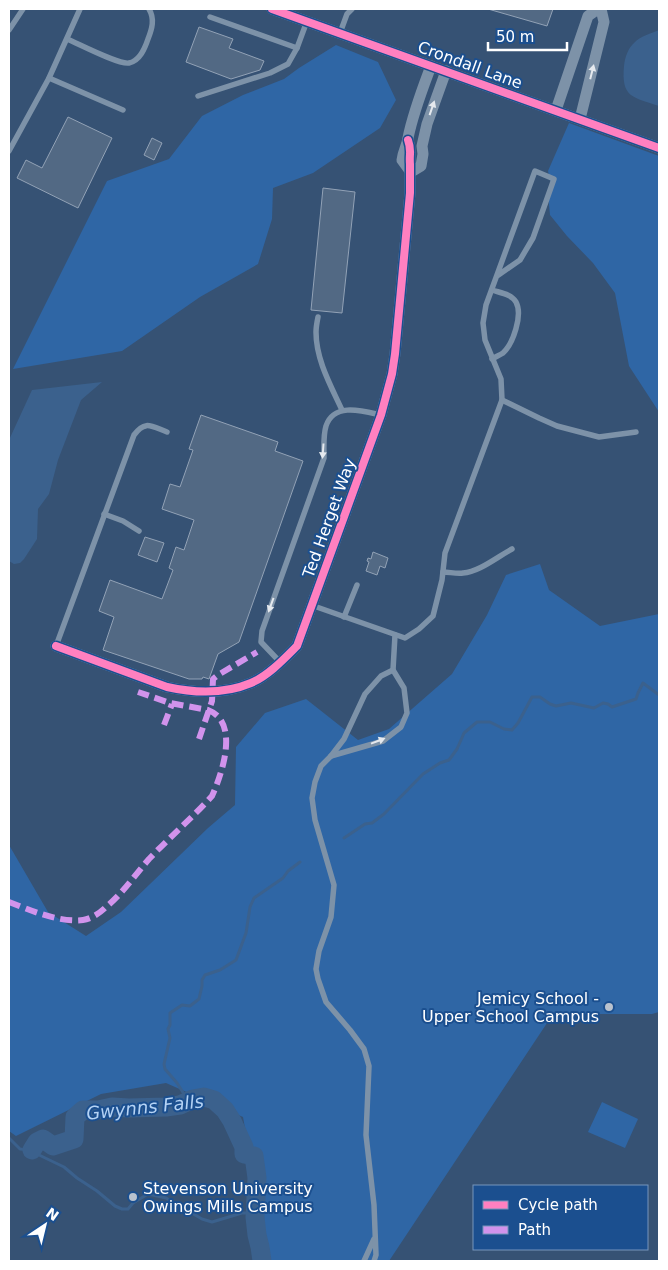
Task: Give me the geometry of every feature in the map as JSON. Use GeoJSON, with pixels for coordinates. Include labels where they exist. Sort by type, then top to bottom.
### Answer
{"type":"FeatureCollection","features":[{"type":"Feature","properties":{"kind":"street","name":"Crondall Lane"},"geometry":{"type":"LineString","coordinates":[[272,9],[659,148]]}},
{"type":"Feature","properties":{"kind":"street"},"geometry":{"type":"LineString","coordinates":[[556,110],[588,16],[600,9],[604,22],[580,119]]}},
{"type":"Feature","properties":{"kind":"street","name":"Ted Herget Way"},"geometry":{"type":"LineString","coordinates":[[411,172],[421,166],[424,154],[414,145],[411,122],[431,66]]}},
{"type":"Feature","properties":{"kind":"street","name":"Ted Herget Way"},"geometry":{"type":"LineString","coordinates":[[56,646],[167,687],[201,692],[230,690],[252,683],[271,670],[297,646],[381,415],[392,374],[410,193],[411,172],[402,160],[403,152],[414,145],[427,124],[446,71]]}},
{"type":"Feature","properties":{"kind":"lane"},"geometry":{"type":"LineString","coordinates":[[9,30],[24,9]]}},
{"type":"Feature","properties":{"kind":"lane"},"geometry":{"type":"LineString","coordinates":[[9,151],[50,78],[80,9]]}},
{"type":"Feature","properties":{"kind":"lane"},"geometry":{"type":"LineString","coordinates":[[67,39],[117,61],[128,63],[142,54],[146,45],[153,20],[149,9]]}},
{"type":"Feature","properties":{"kind":"lane"},"geometry":{"type":"LineString","coordinates":[[340,33],[347,14],[352,9]]}},
{"type":"Feature","properties":{"kind":"lane"},"geometry":{"type":"LineString","coordinates":[[210,17],[297,48]]}},
{"type":"Feature","properties":{"kind":"lane"},"geometry":{"type":"LineString","coordinates":[[198,96],[270,73],[288,64],[297,48],[307,21]]}},
{"type":"Feature","properties":{"kind":"lane"},"geometry":{"type":"LineString","coordinates":[[50,78],[123,110]]}},
{"type":"Feature","properties":{"kind":"lane"},"geometry":{"type":"LineString","coordinates":[[312,605],[405,638],[419,629],[433,616],[440,594],[445,553],[502,400],[500,379],[485,340],[483,323],[486,306],[535,171],[554,178],[533,238],[520,260],[497,276]]}},
{"type":"Feature","properties":{"kind":"lane"},"geometry":{"type":"LineString","coordinates":[[492,290],[509,295],[516,302],[519,312],[517,327],[510,344],[502,353],[492,358]]}},
{"type":"Feature","properties":{"kind":"lane"},"geometry":{"type":"LineString","coordinates":[[318,317],[316,333],[318,351],[342,410]]}},
{"type":"Feature","properties":{"kind":"lane"},"geometry":{"type":"LineString","coordinates":[[502,400],[557,426],[599,437],[636,432]]}},
{"type":"Feature","properties":{"kind":"lane"},"geometry":{"type":"LineString","coordinates":[[280,662],[261,642],[262,631],[324,458],[325,428],[334,414],[342,410],[355,409],[381,415]]}},
{"type":"Feature","properties":{"kind":"lane"},"geometry":{"type":"LineString","coordinates":[[56,646],[134,435],[139,427],[147,425],[167,432]]}},
{"type":"Feature","properties":{"kind":"lane"},"geometry":{"type":"LineString","coordinates":[[104,514],[124,521],[139,531]]}},
{"type":"Feature","properties":{"kind":"lane"},"geometry":{"type":"LineString","coordinates":[[443,572],[463,574],[479,569],[512,549]]}},
{"type":"Feature","properties":{"kind":"lane"},"geometry":{"type":"LineString","coordinates":[[344,617],[357,584]]}},
{"type":"Feature","properties":{"kind":"lane"},"geometry":{"type":"LineString","coordinates":[[332,756],[383,741],[401,727],[407,713],[404,688],[393,670],[395,635]]}},
{"type":"Feature","properties":{"kind":"lane"},"geometry":{"type":"LineString","coordinates":[[374,1261],[376,1255],[374,1205],[366,1135],[369,1066],[364,1049],[326,1002],[318,979],[316,969],[319,952],[331,917],[334,885],[315,820],[312,798],[320,766],[332,756],[344,739],[365,694],[381,676],[393,670]]}},
{"type":"Feature","properties":{"kind":"lane"},"geometry":{"type":"LineString","coordinates":[[364,1261],[374,1238]]}},
{"type":"Feature","properties":{"kind":"shaded area"},"geometry":{"type":"Polygon","coordinates":[[[659,30],[659,106],[631,95],[625,84],[624,66],[630,47],[639,38],[659,30]]]}},
{"type":"Feature","properties":{"kind":"shaded area"},"geometry":{"type":"Polygon","coordinates":[[[336,45],[378,62],[396,100],[380,128],[313,173],[273,188],[272,219],[258,264],[200,297],[122,351],[13,369],[107,181],[169,159],[202,116],[243,95],[284,79],[336,45]]]}},
{"type":"Feature","properties":{"kind":"shaded area"},"geometry":{"type":"Polygon","coordinates":[[[569,123],[659,156],[659,412],[629,366],[615,293],[593,263],[550,215],[548,194],[551,184],[548,171],[569,123]]]}},
{"type":"Feature","properties":{"kind":"shaded area"},"geometry":{"type":"Polygon","coordinates":[[[102,382],[81,400],[58,460],[49,494],[38,509],[37,539],[24,559],[20,563],[14,564],[9,561],[9,440],[32,390],[102,382]]]}},
{"type":"Feature","properties":{"kind":"shaded area"},"geometry":{"type":"Polygon","coordinates":[[[540,564],[549,590],[600,626],[659,614],[659,1012],[652,1014],[553,1014],[389,1261],[268,1261],[243,1117],[166,1083],[101,1094],[16,1136],[9,1131],[9,845],[48,912],[86,936],[121,912],[208,828],[235,805],[236,747],[265,713],[306,699],[358,740],[389,729],[452,674],[487,615],[506,575],[540,564]]]}},
{"type":"Feature","properties":{"kind":"shaded area"},"geometry":{"type":"Polygon","coordinates":[[[602,1102],[638,1119],[625,1148],[588,1132],[602,1102]]]}},
{"type":"Feature","properties":{"kind":"building"},"geometry":{"type":"Polygon","coordinates":[[[488,9],[553,9],[547,26],[488,9]]]}},
{"type":"Feature","properties":{"kind":"building"},"geometry":{"type":"Polygon","coordinates":[[[199,27],[233,39],[229,48],[264,61],[260,70],[231,79],[186,62],[199,27]]]}},
{"type":"Feature","properties":{"kind":"building"},"geometry":{"type":"Polygon","coordinates":[[[68,117],[112,138],[78,208],[17,178],[26,160],[42,168],[68,117]]]}},
{"type":"Feature","properties":{"kind":"building"},"geometry":{"type":"Polygon","coordinates":[[[152,138],[162,143],[154,160],[144,155],[152,138]]]}},
{"type":"Feature","properties":{"kind":"building"},"geometry":{"type":"Polygon","coordinates":[[[323,188],[355,192],[342,313],[311,310],[323,188]]]}},
{"type":"Feature","properties":{"kind":"building"},"geometry":{"type":"Polygon","coordinates":[[[201,415],[278,442],[275,451],[303,461],[239,642],[218,654],[209,679],[203,677],[202,679],[189,679],[103,650],[114,617],[99,611],[110,580],[162,599],[173,570],[169,568],[176,547],[184,550],[194,520],[162,509],[170,484],[180,487],[193,450],[189,449],[201,415]]]}},
{"type":"Feature","properties":{"kind":"building"},"geometry":{"type":"Polygon","coordinates":[[[145,537],[164,543],[157,562],[138,555],[145,537]]]}},
{"type":"Feature","properties":{"kind":"building"},"geometry":{"type":"Polygon","coordinates":[[[373,552],[388,558],[385,568],[380,566],[377,575],[366,571],[369,562],[367,561],[368,558],[371,559],[373,552]]]}},
{"type":"Feature","properties":{"kind":"waterway"},"geometry":{"type":"LineString","coordinates":[[344,838],[365,824],[372,823],[384,814],[423,774],[440,763],[449,760],[457,749],[464,733],[477,722],[490,722],[504,729],[512,730],[518,723],[532,697],[540,697],[556,706],[571,703],[594,708],[603,703],[612,707],[636,699],[643,683],[659,695]]}},
{"type":"Feature","properties":{"kind":"waterway"},"geometry":{"type":"LineString","coordinates":[[180,1105],[184,1094],[165,1069],[164,1064],[170,1038],[168,1029],[170,1013],[182,1005],[190,1006],[199,999],[202,980],[205,975],[220,970],[236,960],[246,933],[250,907],[254,898],[283,878],[288,871],[300,862]]}},
{"type":"Feature","properties":{"kind":"waterway","name":"Gwynns Falls"},"geometry":{"type":"LineString","coordinates":[[32,1150],[37,1142],[43,1139],[53,1146],[74,1139],[75,1117],[83,1110],[98,1110],[112,1107],[166,1107],[180,1105],[193,1099],[204,1097],[214,1100],[225,1110],[232,1121],[244,1147],[244,1154],[254,1156],[257,1178],[255,1217],[262,1261]]}},
{"type":"Feature","properties":{"kind":"waterway","name":"Gwynns Falls"},"geometry":{"type":"LineString","coordinates":[[9,1138],[20,1149],[32,1150],[64,1167],[115,1206],[122,1209],[128,1209],[133,1203],[148,1194],[166,1198],[202,1219],[212,1222],[242,1213],[249,1213],[255,1217]]}},
{"type":"Feature","properties":{"kind":"marked path"},"geometry":{"type":"LineString","coordinates":[[199,739],[212,701],[213,679],[257,652]]}},
{"type":"Feature","properties":{"kind":"marked path"},"geometry":{"type":"LineString","coordinates":[[9,902],[64,920],[83,920],[92,917],[118,896],[149,859],[212,796],[224,762],[226,749],[224,725],[218,716],[208,710],[170,703],[138,692]]}},
{"type":"Feature","properties":{"kind":"marked path"},"geometry":{"type":"LineString","coordinates":[[164,725],[172,704]]}},
{"type":"Feature","properties":{"kind":"cycle path"},"geometry":{"type":"LineString","coordinates":[[272,9],[659,148]]}},
{"type":"Feature","properties":{"kind":"cycle path"},"geometry":{"type":"LineString","coordinates":[[56,646],[167,687],[209,691],[241,687],[257,680],[276,667],[297,646],[381,415],[392,374],[410,193],[410,150],[408,140]]}},
{"type":"Feature","properties":{"kind":"place","name":"Jemicy School - Upper School Campus"},"geometry":{"type":"Point","coordinates":[609,1007]}},
{"type":"Feature","properties":{"kind":"place","name":"Stevenson University Owings Mills Campus"},"geometry":{"type":"Point","coordinates":[133,1197]}}]}
